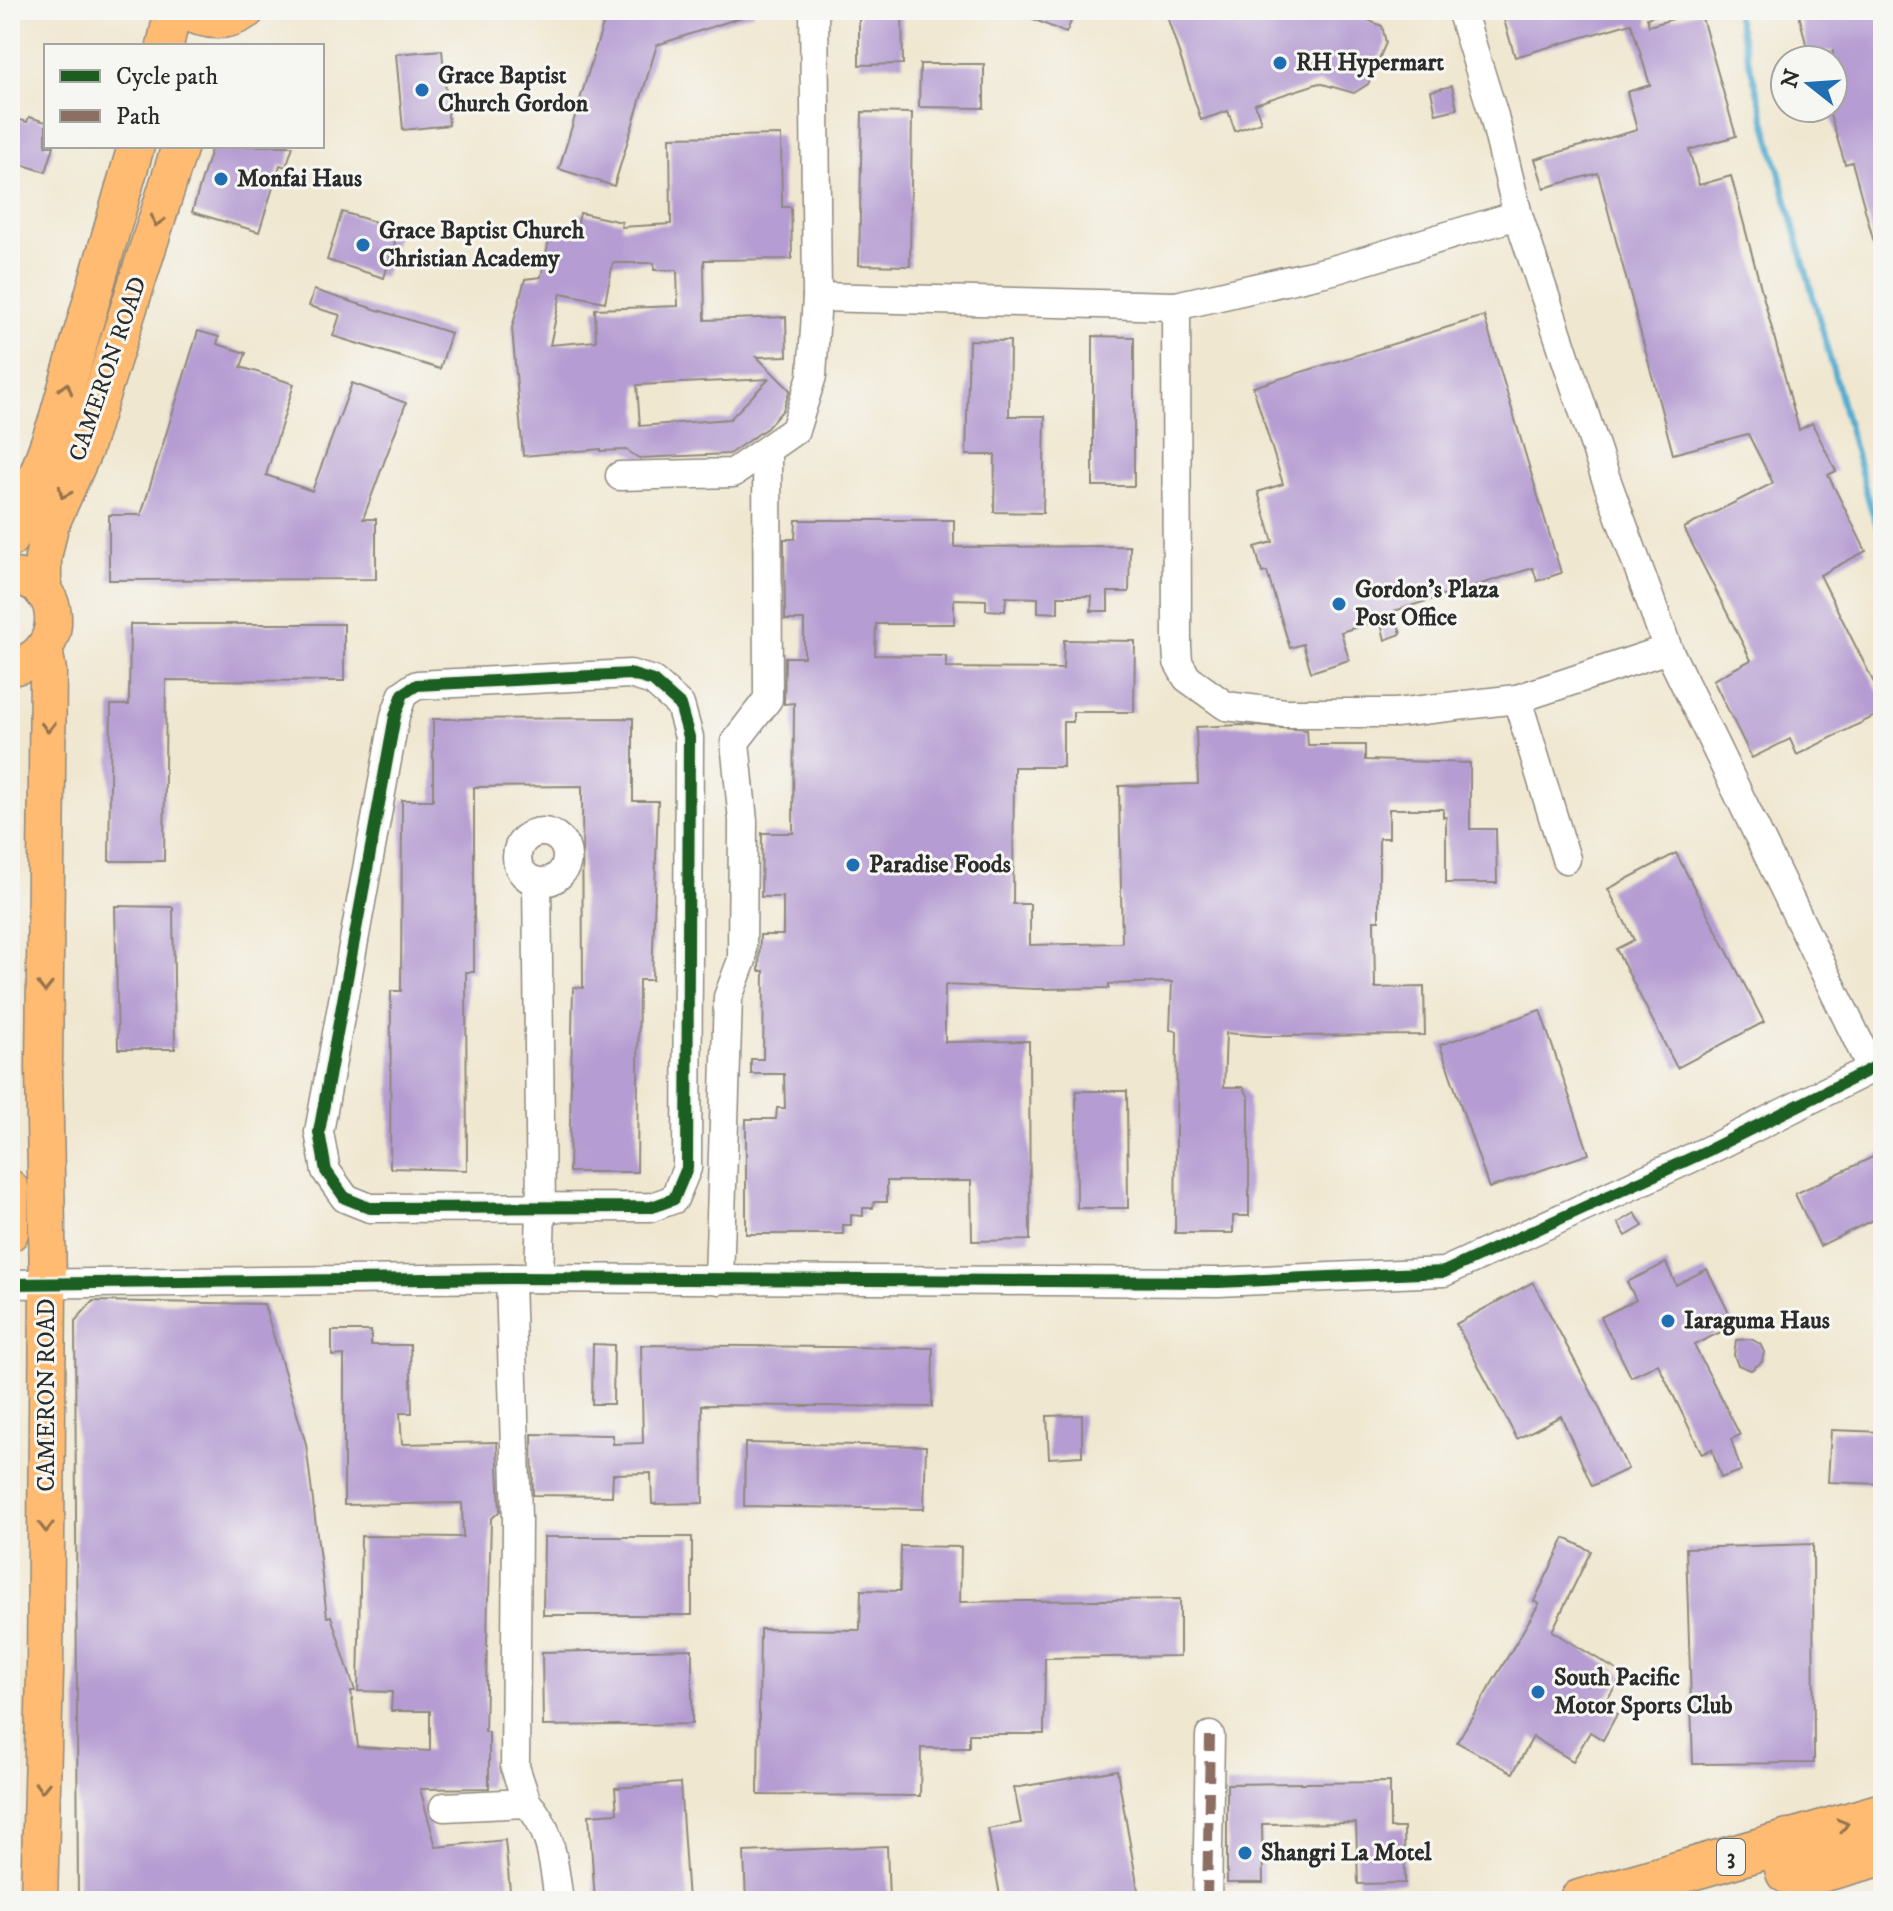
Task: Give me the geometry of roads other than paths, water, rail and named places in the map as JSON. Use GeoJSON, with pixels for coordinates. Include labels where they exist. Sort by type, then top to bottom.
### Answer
{"type":"FeatureCollection","features":[{"type":"Feature","properties":{"kind":"highway","name":"3"},"geometry":{"type":"LineString","coordinates":[[1598,1899],[1883,1814]]}},
{"type":"Feature","properties":{"kind":"highway"},"geometry":{"type":"LineString","coordinates":[[1788,1840],[1784,1861],[1787,1872],[1799,1877],[1883,1854]]}},
{"type":"Feature","properties":{"kind":"highway"},"geometry":{"type":"LineString","coordinates":[[1667,1901],[1755,1875],[1763,1880],[1768,1901]]}},
{"type":"Feature","properties":{"kind":"highway"},"geometry":{"type":"LineString","coordinates":[[1791,1901],[1883,1876]]}},
{"type":"Feature","properties":{"kind":"main road"},"geometry":{"type":"LineString","coordinates":[[165,44],[173,10]]}},
{"type":"Feature","properties":{"kind":"main road"},"geometry":{"type":"LineString","coordinates":[[182,10],[204,19],[239,20]]}},
{"type":"Feature","properties":{"kind":"main road","name":"CAMERON ROAD"},"geometry":{"type":"LineString","coordinates":[[10,539],[22,517],[56,423],[135,148]]}},
{"type":"Feature","properties":{"kind":"main road","name":"CAMERON ROAD"},"geometry":{"type":"LineString","coordinates":[[39,1901],[45,1672],[48,1283],[44,1068],[48,671],[44,649],[54,624],[53,610],[43,592],[43,558],[50,526],[84,450],[179,148]]}},
{"type":"Feature","properties":{"kind":"main road"},"geometry":{"type":"LineString","coordinates":[[10,577],[31,582],[43,592]]}},
{"type":"Feature","properties":{"kind":"main road"},"geometry":{"type":"LineString","coordinates":[[10,667],[34,659],[44,649]]}},
{"type":"Feature","properties":{"kind":"main road"},"geometry":{"type":"LineString","coordinates":[[10,1188],[10,1233]]}},
{"type":"Feature","properties":{"kind":"street"},"geometry":{"type":"LineString","coordinates":[[620,476],[733,473],[795,430],[812,376],[817,297],[814,10]]}},
{"type":"Feature","properties":{"kind":"street"},"geometry":{"type":"LineString","coordinates":[[10,1284],[510,1278],[1202,1283],[1444,1272],[1711,1149],[1876,1066],[1866,1057],[1668,649],[1605,476],[1518,215],[1494,116],[1461,10]]}},
{"type":"Feature","properties":{"kind":"street"},"geometry":{"type":"LineString","coordinates":[[817,297],[1176,306],[1333,270],[1518,215]]}},
{"type":"Feature","properties":{"kind":"street"},"geometry":{"type":"LineString","coordinates":[[1176,306],[1178,662],[1187,678],[1226,706],[1285,713],[1396,713],[1517,699],[1668,649]]}},
{"type":"Feature","properties":{"kind":"street"},"geometry":{"type":"LineString","coordinates":[[719,1280],[728,997],[742,960],[743,821],[735,742],[768,699],[767,452]]}},
{"type":"Feature","properties":{"kind":"street"},"geometry":{"type":"LineString","coordinates":[[630,674],[653,681],[680,705],[689,737],[687,1168],[674,1199],[652,1207],[541,1207],[370,1208],[345,1198],[326,1171],[319,1132],[395,716],[403,694],[417,685],[630,674]]}},
{"type":"Feature","properties":{"kind":"street"},"geometry":{"type":"LineString","coordinates":[[1517,699],[1566,859]]}},
{"type":"Feature","properties":{"kind":"street"},"geometry":{"type":"LineString","coordinates":[[537,882],[539,1278]]}},
{"type":"Feature","properties":{"kind":"street"},"geometry":{"type":"LineString","coordinates":[[510,1278],[517,1519],[515,1767],[527,1803],[539,1816],[548,1839],[559,1901]]}},
{"type":"Feature","properties":{"kind":"street"},"geometry":{"type":"LineString","coordinates":[[1207,1901],[1210,1736]]}},
{"type":"Feature","properties":{"kind":"street"},"geometry":{"type":"LineString","coordinates":[[444,1807],[527,1803]]}},
{"type":"Feature","properties":{"kind":"waterway"},"geometry":{"type":"LineString","coordinates":[[1735,10],[1871,509],[1883,541]]}},
{"type":"Feature","properties":{"kind":"place","name":"RH Hypermart"},"geometry":{"type":"Point","coordinates":[1280,63]}},
{"type":"Feature","properties":{"kind":"place","name":"Grace Baptist Church Gordon"},"geometry":{"type":"Point","coordinates":[422,90]}},
{"type":"Feature","properties":{"kind":"place","name":"Monfai Haus"},"geometry":{"type":"Point","coordinates":[221,179]}},
{"type":"Feature","properties":{"kind":"place","name":"Grace Baptist Church Christian Academy"},"geometry":{"type":"Point","coordinates":[363,245]}},
{"type":"Feature","properties":{"kind":"place","name":"Gordon's Plaza Post Office"},"geometry":{"type":"Point","coordinates":[1339,604]}},
{"type":"Feature","properties":{"kind":"place","name":"Paradise Foods"},"geometry":{"type":"Point","coordinates":[853,865]}},
{"type":"Feature","properties":{"kind":"place","name":"Iaraguma Haus"},"geometry":{"type":"Point","coordinates":[1668,1321]}},
{"type":"Feature","properties":{"kind":"place","name":"South Pacific Motor Sports Club"},"geometry":{"type":"Point","coordinates":[1538,1692]}},
{"type":"Feature","properties":{"kind":"place","name":"Shangri La Motel"},"geometry":{"type":"Point","coordinates":[1245,1853]}}]}
